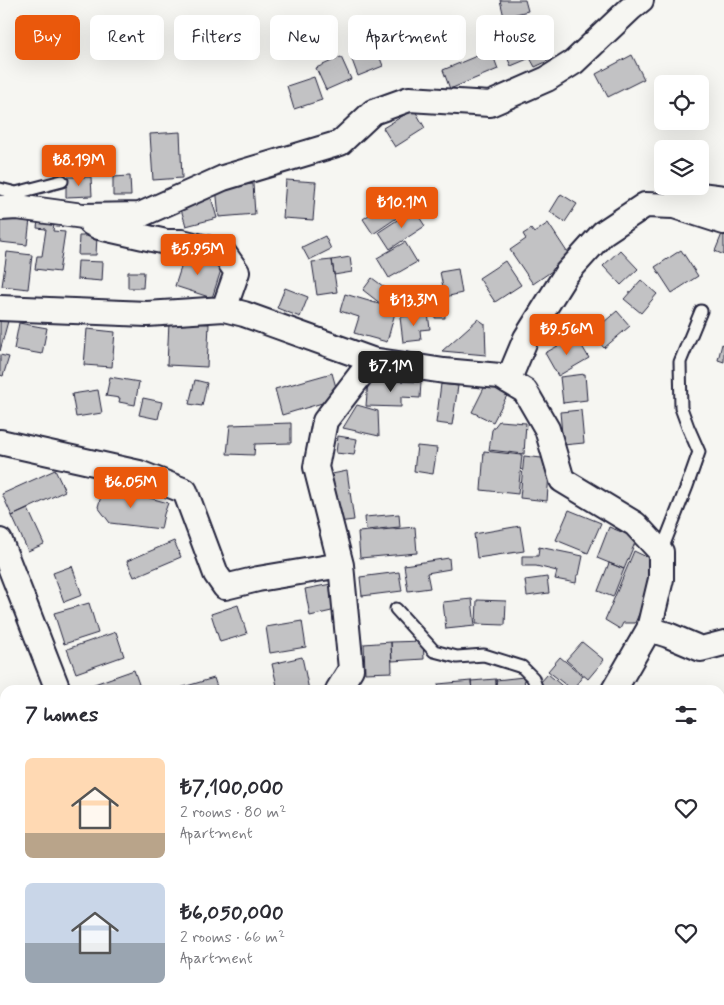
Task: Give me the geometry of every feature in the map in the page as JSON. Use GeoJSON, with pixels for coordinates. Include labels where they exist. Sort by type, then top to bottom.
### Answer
{"type":"FeatureCollection","features":[{"type":"Feature","properties":{"kind":"street"},"geometry":{"type":"LineString","coordinates":[[11,203],[83,216],[140,215],[223,178],[340,143],[372,112],[409,99],[490,104],[547,79],[574,62],[641,0]]}},
{"type":"Feature","properties":{"kind":"street"},"geometry":{"type":"LineString","coordinates":[[674,206],[700,195],[724,198]]}},
{"type":"Feature","properties":{"kind":"street"},"geometry":{"type":"LineString","coordinates":[[508,381],[526,338],[566,274],[603,233],[645,205],[674,206],[724,222]]}},
{"type":"Feature","properties":{"kind":"street"},"geometry":{"type":"LineString","coordinates":[[66,214],[100,227],[166,242],[182,242],[223,252],[236,272],[224,309]]}},
{"type":"Feature","properties":{"kind":"street"},"geometry":{"type":"LineString","coordinates":[[0,308],[147,314],[224,309],[244,314],[372,360],[444,371],[500,376],[525,392],[547,429],[562,480],[635,524],[661,552],[661,579],[649,629],[617,685]]}},
{"type":"Feature","properties":{"kind":"street"},"geometry":{"type":"LineString","coordinates":[[341,685],[351,669],[341,565],[316,467],[325,421],[372,360]]}},
{"type":"Feature","properties":{"kind":"street"},"geometry":{"type":"LineString","coordinates":[[0,442],[139,473],[185,491],[216,574],[225,587],[258,579],[341,565]]}},
{"type":"Feature","properties":{"kind":"street"},"geometry":{"type":"LineString","coordinates":[[0,541],[56,685]]}},
{"type":"Feature","properties":{"kind":"street"},"geometry":{"type":"LineString","coordinates":[[649,629],[701,649],[724,643]]}},
{"type":"Feature","properties":{"kind":"lane"},"geometry":{"type":"LineString","coordinates":[[0,189],[11,203],[62,180]]}},
{"type":"Feature","properties":{"kind":"lane"},"geometry":{"type":"LineString","coordinates":[[661,552],[699,452],[681,408],[680,362],[701,311]]}},
{"type":"Feature","properties":{"kind":"lane"},"geometry":{"type":"LineString","coordinates":[[396,609],[434,652],[457,657],[484,655],[522,667],[533,678],[535,685]]}},
{"type":"Feature","properties":{"kind":"building"},"geometry":{"type":"Polygon","coordinates":[[[500,0],[525,0],[528,11],[504,15],[500,0]]]}},
{"type":"Feature","properties":{"kind":"building"},"geometry":{"type":"Polygon","coordinates":[[[632,55],[644,79],[608,97],[596,74],[632,55]]]}},
{"type":"Feature","properties":{"kind":"building"},"geometry":{"type":"Polygon","coordinates":[[[476,56],[476,60],[495,60],[498,69],[450,89],[443,70],[476,56]]]}},
{"type":"Feature","properties":{"kind":"building"},"geometry":{"type":"Polygon","coordinates":[[[341,57],[351,79],[326,90],[316,68],[338,60],[341,57]]]}},
{"type":"Feature","properties":{"kind":"building"},"geometry":{"type":"Polygon","coordinates":[[[352,60],[381,60],[383,66],[358,76],[352,60]]]}},
{"type":"Feature","properties":{"kind":"building"},"geometry":{"type":"Polygon","coordinates":[[[508,60],[525,60],[511,66],[508,60]]]}},
{"type":"Feature","properties":{"kind":"building"},"geometry":{"type":"Polygon","coordinates":[[[531,60],[550,60],[535,67],[531,60]]]}},
{"type":"Feature","properties":{"kind":"building"},"geometry":{"type":"Polygon","coordinates":[[[314,77],[322,100],[294,109],[287,86],[314,77]]]}},
{"type":"Feature","properties":{"kind":"building"},"geometry":{"type":"Polygon","coordinates":[[[414,109],[425,128],[395,147],[383,128],[414,109]]]}},
{"type":"Feature","properties":{"kind":"building"},"geometry":{"type":"Polygon","coordinates":[[[180,132],[182,178],[153,180],[150,134],[180,132]]]}},
{"type":"Feature","properties":{"kind":"building"},"geometry":{"type":"Polygon","coordinates":[[[130,176],[131,196],[113,196],[113,177],[130,176]]]}},
{"type":"Feature","properties":{"kind":"building"},"geometry":{"type":"Polygon","coordinates":[[[66,177],[91,177],[92,196],[66,197],[66,177]]]}},
{"type":"Feature","properties":{"kind":"building"},"geometry":{"type":"Polygon","coordinates":[[[286,180],[316,182],[313,220],[283,218],[286,180]]]}},
{"type":"Feature","properties":{"kind":"building"},"geometry":{"type":"Polygon","coordinates":[[[253,184],[255,214],[219,217],[216,187],[253,184]]]}},
{"type":"Feature","properties":{"kind":"building"},"geometry":{"type":"Polygon","coordinates":[[[209,190],[217,218],[186,226],[178,199],[209,190]]]}},
{"type":"Feature","properties":{"kind":"building"},"geometry":{"type":"Polygon","coordinates":[[[561,194],[577,204],[565,222],[550,212],[561,194]]]}},
{"type":"Feature","properties":{"kind":"building"},"geometry":{"type":"Polygon","coordinates":[[[388,202],[398,217],[373,234],[363,219],[388,202]]]}},
{"type":"Feature","properties":{"kind":"building"},"geometry":{"type":"Polygon","coordinates":[[[414,209],[425,226],[390,249],[379,232],[414,209]]]}},
{"type":"Feature","properties":{"kind":"building"},"geometry":{"type":"Polygon","coordinates":[[[39,214],[55,217],[53,231],[65,232],[59,272],[35,269],[37,256],[42,256],[46,229],[37,228],[39,214]]]}},
{"type":"Feature","properties":{"kind":"building"},"geometry":{"type":"Polygon","coordinates":[[[0,215],[30,219],[27,245],[0,242],[0,215]]]}},
{"type":"Feature","properties":{"kind":"building"},"geometry":{"type":"Polygon","coordinates":[[[548,223],[571,258],[533,284],[510,250],[526,239],[523,234],[531,229],[534,233],[548,223]]]}},
{"type":"Feature","properties":{"kind":"building"},"geometry":{"type":"Polygon","coordinates":[[[722,234],[724,235],[724,255],[715,251],[722,234]]]}},
{"type":"Feature","properties":{"kind":"building"},"geometry":{"type":"Polygon","coordinates":[[[79,236],[97,236],[96,255],[78,255],[79,236]]]}},
{"type":"Feature","properties":{"kind":"building"},"geometry":{"type":"Polygon","coordinates":[[[325,236],[331,249],[309,260],[302,247],[325,236]]]}},
{"type":"Feature","properties":{"kind":"building"},"geometry":{"type":"Polygon","coordinates":[[[405,242],[417,262],[389,278],[377,258],[405,242]]]}},
{"type":"Feature","properties":{"kind":"building"},"geometry":{"type":"Polygon","coordinates":[[[620,250],[638,269],[621,285],[603,266],[620,250]]]}},
{"type":"Feature","properties":{"kind":"building"},"geometry":{"type":"Polygon","coordinates":[[[681,250],[698,276],[672,293],[655,267],[681,250]]]}},
{"type":"Feature","properties":{"kind":"building"},"geometry":{"type":"Polygon","coordinates":[[[7,252],[32,255],[28,289],[2,286],[7,252]]]}},
{"type":"Feature","properties":{"kind":"building"},"geometry":{"type":"Polygon","coordinates":[[[185,255],[222,267],[212,298],[175,286],[185,255]]]}},
{"type":"Feature","properties":{"kind":"building"},"geometry":{"type":"Polygon","coordinates":[[[350,257],[352,272],[334,275],[332,260],[350,257]]]}},
{"type":"Feature","properties":{"kind":"building"},"geometry":{"type":"Polygon","coordinates":[[[332,260],[337,292],[317,295],[312,262],[332,260]]]}},
{"type":"Feature","properties":{"kind":"building"},"geometry":{"type":"Polygon","coordinates":[[[78,261],[103,262],[102,281],[77,279],[78,261]]]}},
{"type":"Feature","properties":{"kind":"building"},"geometry":{"type":"Polygon","coordinates":[[[505,261],[521,285],[495,302],[479,278],[505,261]]]}},
{"type":"Feature","properties":{"kind":"building"},"geometry":{"type":"Polygon","coordinates":[[[458,269],[462,293],[445,297],[440,272],[458,269]]]}},
{"type":"Feature","properties":{"kind":"building"},"geometry":{"type":"Polygon","coordinates":[[[128,272],[144,272],[143,288],[128,288],[128,272]]]}},
{"type":"Feature","properties":{"kind":"building"},"geometry":{"type":"Polygon","coordinates":[[[372,278],[391,292],[381,304],[363,290],[372,278]]]}},
{"type":"Feature","properties":{"kind":"building"},"geometry":{"type":"Polygon","coordinates":[[[641,280],[657,294],[641,313],[624,299],[641,280]]]}},
{"type":"Feature","properties":{"kind":"building"},"geometry":{"type":"Polygon","coordinates":[[[285,288],[308,297],[300,317],[277,308],[285,288]]]}},
{"type":"Feature","properties":{"kind":"building"},"geometry":{"type":"Polygon","coordinates":[[[444,288],[445,318],[435,318],[434,289],[444,288]]]}},
{"type":"Feature","properties":{"kind":"building"},"geometry":{"type":"Polygon","coordinates":[[[345,294],[396,309],[387,342],[354,333],[359,317],[340,311],[345,294]]]}},
{"type":"Feature","properties":{"kind":"building"},"geometry":{"type":"Polygon","coordinates":[[[617,311],[630,326],[604,348],[591,333],[617,311]]]}},
{"type":"Feature","properties":{"kind":"building"},"geometry":{"type":"Polygon","coordinates":[[[428,313],[430,329],[420,330],[421,340],[403,342],[400,317],[428,313]]]}},
{"type":"Feature","properties":{"kind":"building"},"geometry":{"type":"Polygon","coordinates":[[[0,318],[8,321],[0,351],[0,318]]]}},
{"type":"Feature","properties":{"kind":"building"},"geometry":{"type":"Polygon","coordinates":[[[478,319],[485,324],[486,355],[442,351],[478,319]]]}},
{"type":"Feature","properties":{"kind":"building"},"geometry":{"type":"Polygon","coordinates":[[[169,322],[209,324],[207,367],[167,365],[169,322]]]}},
{"type":"Feature","properties":{"kind":"building"},"geometry":{"type":"Polygon","coordinates":[[[19,323],[47,328],[42,354],[14,349],[19,323]]]}},
{"type":"Feature","properties":{"kind":"building"},"geometry":{"type":"Polygon","coordinates":[[[87,329],[115,332],[112,367],[84,365],[87,329]]]}},
{"type":"Feature","properties":{"kind":"building"},"geometry":{"type":"Polygon","coordinates":[[[576,336],[589,358],[558,376],[545,353],[576,336]]]}},
{"type":"Feature","properties":{"kind":"building"},"geometry":{"type":"Polygon","coordinates":[[[722,344],[724,345],[724,362],[718,360],[722,344]]]}},
{"type":"Feature","properties":{"kind":"building"},"geometry":{"type":"Polygon","coordinates":[[[0,355],[9,357],[3,376],[0,375],[0,355]]]}},
{"type":"Feature","properties":{"kind":"building"},"geometry":{"type":"Polygon","coordinates":[[[332,373],[339,398],[282,415],[275,389],[332,373]]]}},
{"type":"Feature","properties":{"kind":"building"},"geometry":{"type":"Polygon","coordinates":[[[585,374],[587,400],[563,403],[560,377],[585,374]]]}},
{"type":"Feature","properties":{"kind":"building"},"geometry":{"type":"Polygon","coordinates":[[[490,376],[512,386],[493,422],[472,412],[490,376]]]}},
{"type":"Feature","properties":{"kind":"building"},"geometry":{"type":"Polygon","coordinates":[[[110,377],[139,382],[135,405],[119,402],[120,398],[106,396],[110,377]]]}},
{"type":"Feature","properties":{"kind":"building"},"geometry":{"type":"Polygon","coordinates":[[[195,380],[207,383],[202,406],[189,404],[195,380]]]}},
{"type":"Feature","properties":{"kind":"building"},"geometry":{"type":"Polygon","coordinates":[[[368,380],[421,382],[420,398],[401,397],[401,407],[366,406],[368,380]]]}},
{"type":"Feature","properties":{"kind":"building"},"geometry":{"type":"Polygon","coordinates":[[[441,384],[458,386],[452,425],[436,423],[441,384]]]}},
{"type":"Feature","properties":{"kind":"building"},"geometry":{"type":"Polygon","coordinates":[[[98,390],[102,413],[76,417],[72,394],[98,390]]]}},
{"type":"Feature","properties":{"kind":"building"},"geometry":{"type":"Polygon","coordinates":[[[143,398],[162,402],[158,419],[139,415],[143,398]]]}},
{"type":"Feature","properties":{"kind":"building"},"geometry":{"type":"Polygon","coordinates":[[[357,405],[378,411],[379,436],[343,428],[357,405]]]}},
{"type":"Feature","properties":{"kind":"building"},"geometry":{"type":"Polygon","coordinates":[[[581,410],[584,443],[563,445],[560,412],[581,410]]]}},
{"type":"Feature","properties":{"kind":"building"},"geometry":{"type":"Polygon","coordinates":[[[499,421],[526,423],[524,454],[489,450],[492,430],[499,421]]]}},
{"type":"Feature","properties":{"kind":"building"},"geometry":{"type":"Polygon","coordinates":[[[291,423],[291,443],[255,444],[254,455],[227,454],[230,425],[291,423]]]}},
{"type":"Feature","properties":{"kind":"building"},"geometry":{"type":"Polygon","coordinates":[[[338,436],[357,439],[354,455],[336,453],[338,436]]]}},
{"type":"Feature","properties":{"kind":"building"},"geometry":{"type":"Polygon","coordinates":[[[417,446],[437,448],[433,474],[414,471],[417,446]]]}},
{"type":"Feature","properties":{"kind":"building"},"geometry":{"type":"Polygon","coordinates":[[[484,451],[522,455],[518,494],[481,490],[484,451]]]}},
{"type":"Feature","properties":{"kind":"building"},"geometry":{"type":"Polygon","coordinates":[[[524,456],[550,459],[547,501],[520,498],[524,456]]]}},
{"type":"Feature","properties":{"kind":"building"},"geometry":{"type":"Polygon","coordinates":[[[55,470],[65,491],[12,516],[2,494],[55,470]]]}},
{"type":"Feature","properties":{"kind":"building"},"geometry":{"type":"Polygon","coordinates":[[[347,471],[354,520],[338,522],[332,474],[347,471]]]}},
{"type":"Feature","properties":{"kind":"building"},"geometry":{"type":"Polygon","coordinates":[[[104,485],[168,503],[161,529],[110,523],[98,507],[104,485]]]}},
{"type":"Feature","properties":{"kind":"building"},"geometry":{"type":"Polygon","coordinates":[[[28,509],[44,544],[28,551],[12,516],[28,509]]]}},
{"type":"Feature","properties":{"kind":"building"},"geometry":{"type":"Polygon","coordinates":[[[569,510],[601,523],[588,553],[556,540],[569,510]]]}},
{"type":"Feature","properties":{"kind":"building"},"geometry":{"type":"Polygon","coordinates":[[[399,514],[400,527],[366,530],[365,517],[399,514]]]}},
{"type":"Feature","properties":{"kind":"building"},"geometry":{"type":"Polygon","coordinates":[[[520,526],[524,551],[477,558],[474,534],[520,526]]]}},
{"type":"Feature","properties":{"kind":"building"},"geometry":{"type":"Polygon","coordinates":[[[415,527],[417,553],[360,558],[358,532],[415,527]]]}},
{"type":"Feature","properties":{"kind":"building"},"geometry":{"type":"Polygon","coordinates":[[[609,527],[637,538],[624,569],[597,558],[609,527]]]}},
{"type":"Feature","properties":{"kind":"building"},"geometry":{"type":"Polygon","coordinates":[[[174,541],[181,557],[134,577],[127,561],[174,541]]]}},
{"type":"Feature","properties":{"kind":"building"},"geometry":{"type":"Polygon","coordinates":[[[539,547],[583,556],[576,583],[555,579],[557,571],[536,566],[522,566],[522,556],[538,556],[539,547]]]}},
{"type":"Feature","properties":{"kind":"building"},"geometry":{"type":"Polygon","coordinates":[[[634,551],[653,560],[656,575],[635,623],[623,623],[620,629],[605,620],[634,551]]]}},
{"type":"Feature","properties":{"kind":"building"},"geometry":{"type":"Polygon","coordinates":[[[449,558],[450,569],[427,573],[430,588],[408,591],[404,565],[449,558]]]}},
{"type":"Feature","properties":{"kind":"building"},"geometry":{"type":"Polygon","coordinates":[[[609,563],[624,569],[613,597],[598,591],[609,563]]]}},
{"type":"Feature","properties":{"kind":"building"},"geometry":{"type":"Polygon","coordinates":[[[72,566],[82,595],[64,602],[53,573],[72,566]]]}},
{"type":"Feature","properties":{"kind":"building"},"geometry":{"type":"Polygon","coordinates":[[[399,572],[402,591],[362,596],[360,577],[399,572]]]}},
{"type":"Feature","properties":{"kind":"building"},"geometry":{"type":"Polygon","coordinates":[[[547,577],[549,593],[527,596],[525,580],[547,577]]]}},
{"type":"Feature","properties":{"kind":"building"},"geometry":{"type":"Polygon","coordinates":[[[331,584],[336,610],[310,616],[305,589],[331,584]]]}},
{"type":"Feature","properties":{"kind":"building"},"geometry":{"type":"Polygon","coordinates":[[[472,599],[475,626],[446,629],[443,602],[472,599]]]}},
{"type":"Feature","properties":{"kind":"building"},"geometry":{"type":"Polygon","coordinates":[[[477,600],[506,601],[505,625],[476,624],[477,600]]]}},
{"type":"Feature","properties":{"kind":"building"},"geometry":{"type":"Polygon","coordinates":[[[89,603],[98,633],[64,644],[54,613],[89,603]]]}},
{"type":"Feature","properties":{"kind":"building"},"geometry":{"type":"Polygon","coordinates":[[[238,605],[247,634],[220,642],[211,614],[238,605]]]}},
{"type":"Feature","properties":{"kind":"building"},"geometry":{"type":"Polygon","coordinates":[[[302,621],[306,647],[270,653],[266,627],[302,621]]]}},
{"type":"Feature","properties":{"kind":"building"},"geometry":{"type":"Polygon","coordinates":[[[116,632],[124,656],[76,673],[67,649],[116,632]]]}},
{"type":"Feature","properties":{"kind":"building"},"geometry":{"type":"Polygon","coordinates":[[[423,641],[424,659],[392,661],[391,642],[423,641]]]}},
{"type":"Feature","properties":{"kind":"building"},"geometry":{"type":"Polygon","coordinates":[[[391,642],[392,672],[365,673],[364,644],[391,642]]]}},
{"type":"Feature","properties":{"kind":"building"},"geometry":{"type":"Polygon","coordinates":[[[582,642],[604,660],[588,679],[566,660],[582,642]]]}},
{"type":"Feature","properties":{"kind":"building"},"geometry":{"type":"Polygon","coordinates":[[[302,657],[308,685],[277,685],[272,664],[302,657]]]}},
{"type":"Feature","properties":{"kind":"building"},"geometry":{"type":"Polygon","coordinates":[[[560,657],[583,676],[576,685],[566,685],[548,671],[560,657]]]}},
{"type":"Feature","properties":{"kind":"building"},"geometry":{"type":"Polygon","coordinates":[[[134,670],[139,685],[92,685],[134,670]]]}},
{"type":"Feature","properties":{"kind":"building"},"geometry":{"type":"Polygon","coordinates":[[[548,674],[561,685],[543,685],[540,683],[548,674]]]}},
{"type":"Feature","properties":{"kind":"building"},"geometry":{"type":"Polygon","coordinates":[[[524,677],[525,685],[496,685],[496,680],[524,677]]]}},
{"type":"Feature","properties":{"kind":"building"},"geometry":{"type":"Polygon","coordinates":[[[214,678],[216,685],[190,685],[214,678]]]}},
{"type":"Feature","properties":{"kind":"building"},"geometry":{"type":"Polygon","coordinates":[[[496,679],[496,685],[471,685],[471,681],[496,679]]]}},
{"type":"Feature","properties":{"kind":"building"},"geometry":{"type":"Polygon","coordinates":[[[471,681],[471,685],[438,685],[471,681]]]}}]}
